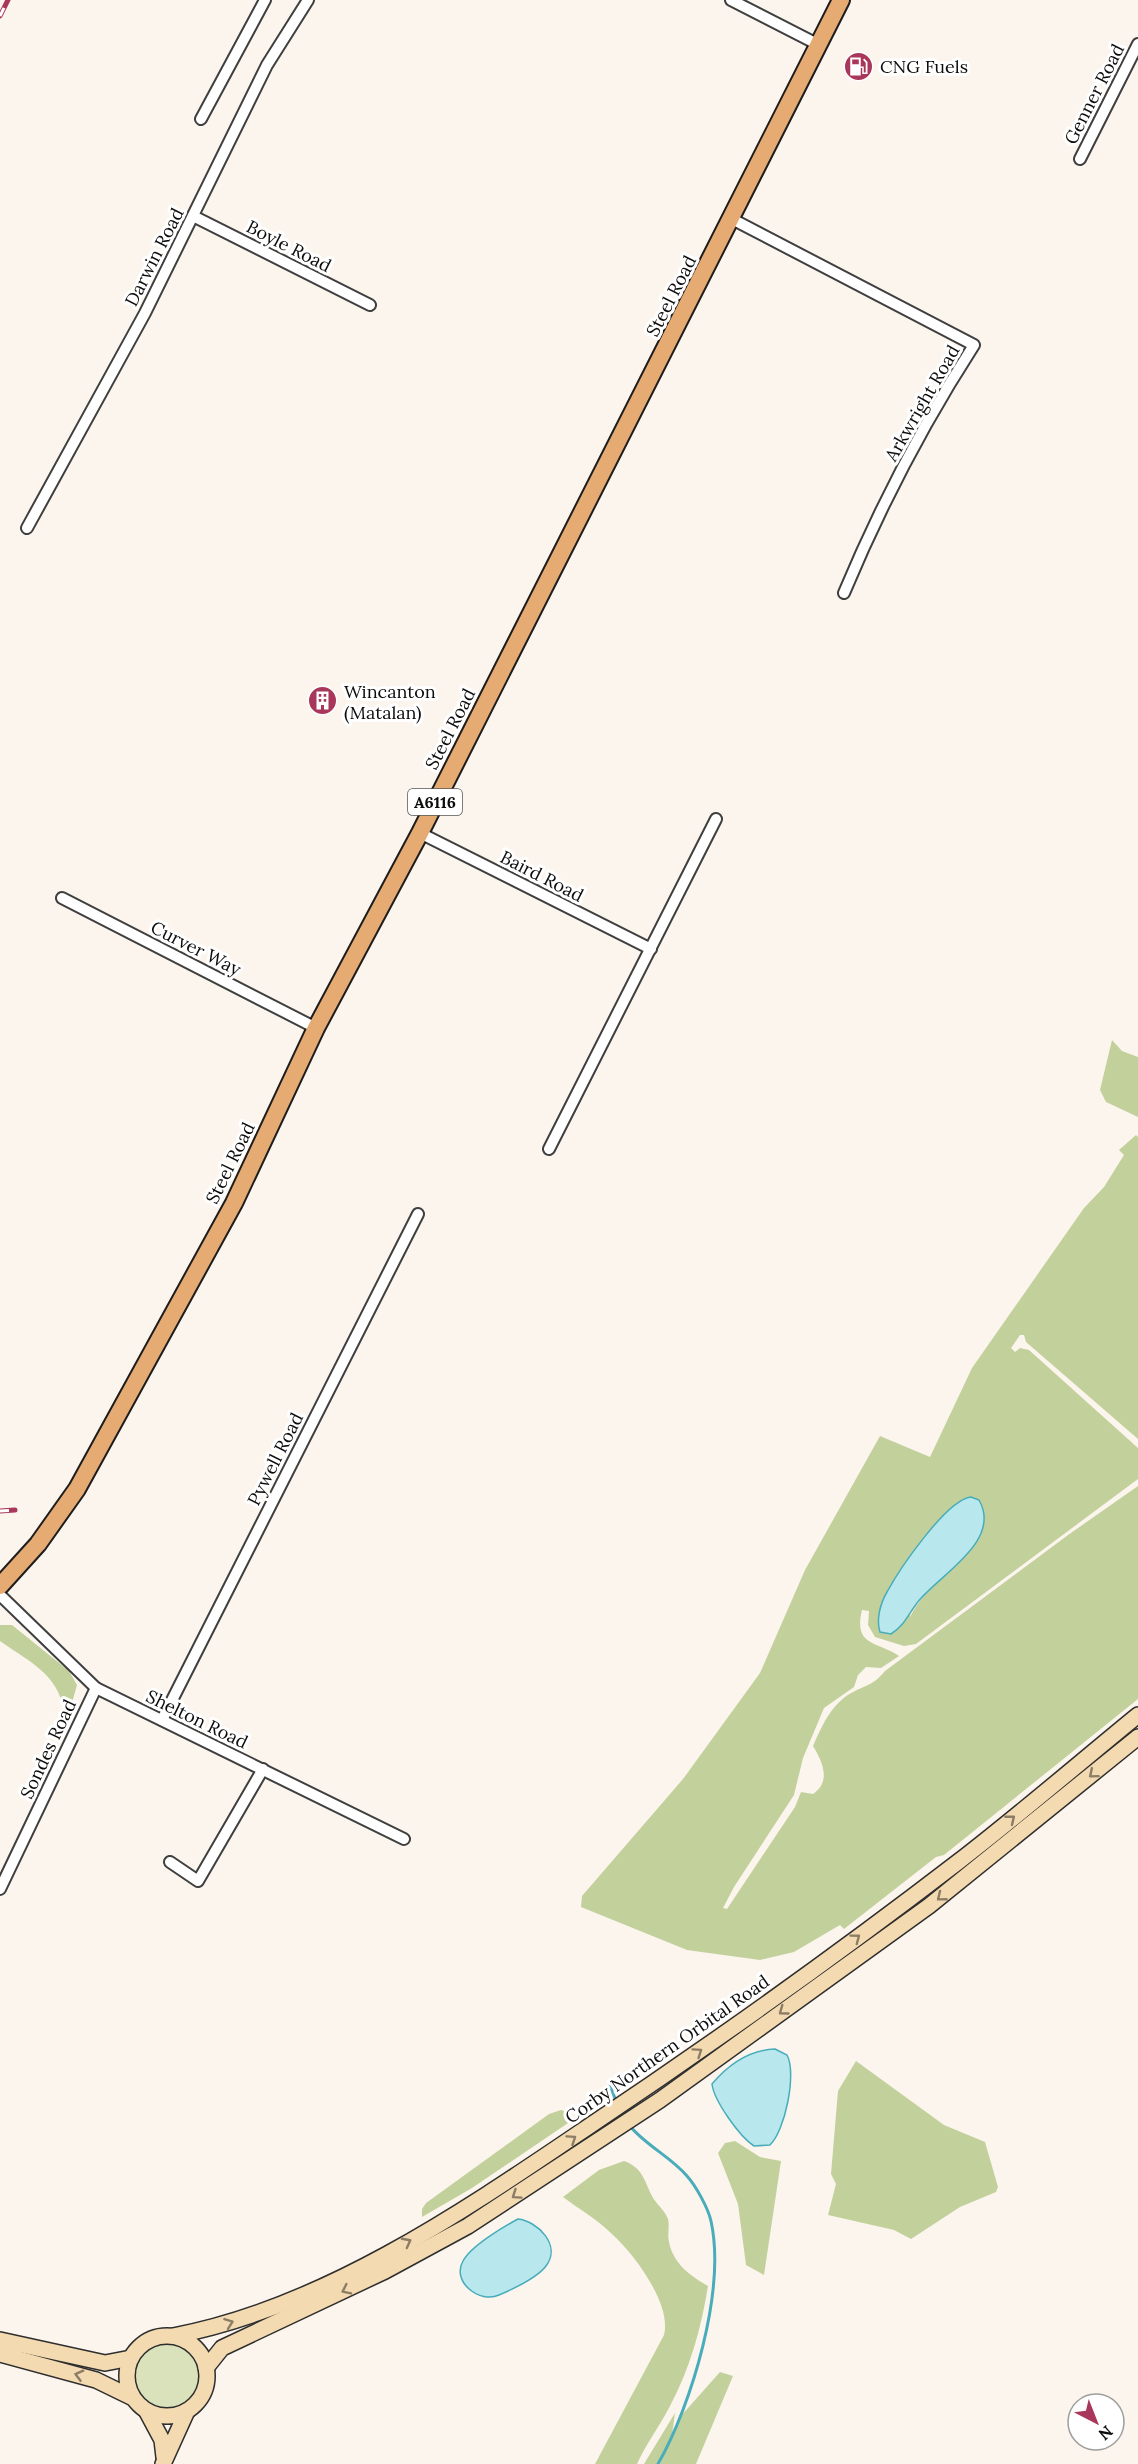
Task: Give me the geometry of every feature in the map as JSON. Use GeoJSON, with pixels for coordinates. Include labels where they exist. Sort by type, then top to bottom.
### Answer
{"type":"FeatureCollection","features":[{"type":"Feature","properties":{"kind":"main road","name":"Steel Road"},"geometry":{"type":"LineString","coordinates":[[0,1586],[38,1544],[77,1489],[234,1203],[316,1028],[420,833],[841,0]]}},
{"type":"Feature","properties":{"kind":"street","name":"Darwin Road"},"geometry":{"type":"LineString","coordinates":[[27,528],[145,313],[267,65],[308,0]]}},
{"type":"Feature","properties":{"kind":"street"},"geometry":{"type":"LineString","coordinates":[[731,0],[819,45]]}},
{"type":"Feature","properties":{"kind":"street"},"geometry":{"type":"LineString","coordinates":[[201,119],[262,5]]}},
{"type":"Feature","properties":{"kind":"street","name":"Genner Road"},"geometry":{"type":"LineString","coordinates":[[1080,159],[1138,44]]}},
{"type":"Feature","properties":{"kind":"street","name":"Boyle Road"},"geometry":{"type":"LineString","coordinates":[[194,216],[370,305]]}},
{"type":"Feature","properties":{"kind":"street","name":"Arkwright Road"},"geometry":{"type":"LineString","coordinates":[[732,219],[974,345],[932,412],[867,539],[844,593]]}},
{"type":"Feature","properties":{"kind":"street"},"geometry":{"type":"LineString","coordinates":[[549,1149],[716,819]]}},
{"type":"Feature","properties":{"kind":"street","name":"Baird Road"},"geometry":{"type":"LineString","coordinates":[[420,833],[651,949]]}},
{"type":"Feature","properties":{"kind":"street","name":"Curver Way"},"geometry":{"type":"LineString","coordinates":[[62,898],[316,1028]]}},
{"type":"Feature","properties":{"kind":"street","name":"Pywell Road"},"geometry":{"type":"LineString","coordinates":[[162,1720],[418,1214]]}},
{"type":"Feature","properties":{"kind":"street","name":"Shelton Road"},"geometry":{"type":"LineString","coordinates":[[0,1595],[96,1688],[404,1839]]}},
{"type":"Feature","properties":{"kind":"street","name":"Sondes Road"},"geometry":{"type":"LineString","coordinates":[[0,1889],[96,1688]]}},
{"type":"Feature","properties":{"kind":"street","name":"Corby Northern Orbital Road"},"geometry":{"type":"LineString","coordinates":[[206,2368],[222,2348],[385,2271],[468,2226],[595,2132],[650,2086],[795,1984],[960,1861],[1138,1715]]}},
{"type":"Feature","properties":{"kind":"street","name":"Corby Northern Orbital Road"},"geometry":{"type":"LineString","coordinates":[[173,2336],[215,2328],[287,2301],[373,2260],[457,2215],[595,2132],[660,2100],[929,1906],[1138,1737]]}},
{"type":"Feature","properties":{"kind":"street"},"geometry":{"type":"LineString","coordinates":[[170,1862],[198,1881],[263,1769]]}},
{"type":"Feature","properties":{"kind":"street"},"geometry":{"type":"LineString","coordinates":[[133,2398],[128,2385],[127,2371],[131,2358],[149,2340],[173,2336],[194,2347],[206,2368],[206,2385],[202,2395],[187,2411],[164,2462]]}},
{"type":"Feature","properties":{"kind":"street"},"geometry":{"type":"LineString","coordinates":[[0,2340],[89,2361],[105,2363],[131,2358]]}},
{"type":"Feature","properties":{"kind":"street"},"geometry":{"type":"LineString","coordinates":[[0,2354],[96,2380],[133,2398],[147,2412],[162,2440],[164,2462]]}},
{"type":"Feature","properties":{"kind":"street"},"geometry":{"type":"LineString","coordinates":[[147,2412],[165,2416],[187,2411]]}},
{"type":"Feature","properties":{"kind":"green space"},"geometry":{"type":"Polygon","coordinates":[[[1112,1040],[1122,1051],[1138,1057],[1138,1117],[1106,1102],[1100,1090],[1112,1040]]]}},
{"type":"Feature","properties":{"kind":"green space"},"geometry":{"type":"Polygon","coordinates":[[[1136,1135],[1138,1137],[1138,1439],[1026,1342],[1024,1335],[1020,1335],[1011,1348],[1015,1352],[1020,1348],[1029,1350],[1138,1448],[1138,1479],[916,1644],[904,1646],[875,1637],[868,1625],[869,1611],[862,1610],[860,1622],[864,1637],[899,1656],[881,1668],[866,1667],[858,1675],[854,1687],[824,1708],[803,1758],[794,1795],[734,1887],[723,1908],[727,1909],[795,1807],[801,1792],[813,1794],[819,1789],[824,1771],[813,1746],[834,1707],[847,1696],[874,1681],[1068,1535],[1138,1486],[1138,1699],[944,1855],[936,1857],[844,1929],[840,1925],[794,1952],[760,1960],[687,1950],[581,1907],[582,1896],[683,1779],[760,1673],[805,1570],[880,1436],[930,1457],[972,1368],[1084,1208],[1104,1187],[1124,1155],[1119,1150],[1136,1135]],[[983,1523],[924,1536],[919,1548],[910,1617],[928,1592],[969,1551],[983,1523]]]}},
{"type":"Feature","properties":{"kind":"green space"},"geometry":{"type":"Polygon","coordinates":[[[0,1625],[12,1625],[69,1671],[77,1685],[71,1706],[62,1702],[58,1691],[45,1674],[0,1641],[0,1625]]]}},
{"type":"Feature","properties":{"kind":"green space"},"geometry":{"type":"Polygon","coordinates":[[[856,2061],[944,2125],[985,2142],[998,2187],[996,2192],[960,2207],[911,2239],[894,2230],[828,2215],[836,2184],[831,2174],[838,2091],[856,2061]]]}},
{"type":"Feature","properties":{"kind":"green space"},"geometry":{"type":"Polygon","coordinates":[[[561,2110],[568,2112],[574,2119],[472,2188],[422,2217],[422,2209],[426,2203],[549,2114],[561,2110]]]}},
{"type":"Feature","properties":{"kind":"green space"},"geometry":{"type":"Polygon","coordinates":[[[735,2141],[760,2157],[781,2161],[764,2275],[746,2265],[738,2204],[718,2153],[725,2143],[735,2141]]]}},
{"type":"Feature","properties":{"kind":"green space"},"geometry":{"type":"Polygon","coordinates":[[[624,2161],[639,2171],[654,2199],[666,2215],[669,2222],[668,2236],[671,2250],[678,2263],[708,2286],[689,2364],[669,2408],[637,2464],[595,2464],[664,2335],[665,2323],[657,2295],[631,2254],[607,2229],[563,2197],[599,2170],[624,2161]]]}},
{"type":"Feature","properties":{"kind":"green space"},"geometry":{"type":"Polygon","coordinates":[[[167,2344],[185,2350],[193,2358],[199,2376],[193,2394],[185,2402],[167,2408],[149,2402],[141,2394],[135,2376],[141,2358],[149,2350],[167,2344]]]}},
{"type":"Feature","properties":{"kind":"green space"},"geometry":{"type":"Polygon","coordinates":[[[720,2372],[733,2376],[696,2464],[660,2464],[680,2417],[720,2372]]]}},
{"type":"Feature","properties":{"kind":"green space"},"geometry":{"type":"Polygon","coordinates":[[[675,2413],[672,2435],[657,2464],[644,2464],[675,2413]]]}},
{"type":"Feature","properties":{"kind":"water"},"geometry":{"type":"Polygon","coordinates":[[[971,1497],[979,1500],[984,1515],[982,1530],[975,1544],[952,1570],[926,1593],[899,1627],[891,1634],[880,1632],[879,1612],[882,1602],[902,1568],[924,1537],[949,1510],[971,1497]]]}},
{"type":"Feature","properties":{"kind":"water"},"geometry":{"type":"Polygon","coordinates":[[[775,2049],[787,2055],[790,2063],[788,2102],[780,2128],[770,2145],[754,2146],[728,2118],[717,2100],[712,2084],[740,2060],[756,2052],[775,2049]]]}},
{"type":"Feature","properties":{"kind":"water"},"geometry":{"type":"Polygon","coordinates":[[[518,2219],[533,2224],[545,2235],[551,2250],[546,2266],[531,2279],[499,2295],[492,2297],[476,2294],[464,2283],[461,2276],[460,2269],[463,2261],[480,2243],[518,2219]]]}},
{"type":"Feature","properties":{"kind":"waterway"},"geometry":{"type":"LineString","coordinates":[[610,2085],[616,2101]]}},
{"type":"Feature","properties":{"kind":"waterway"},"geometry":{"type":"LineString","coordinates":[[629,2125],[681,2169],[694,2185],[711,2221],[714,2249],[714,2280],[703,2346],[683,2410],[658,2464]]}},
{"type":"Feature","properties":{"kind":"railway"},"geometry":{"type":"LineString","coordinates":[[0,16],[8,0]]}},
{"type":"Feature","properties":{"kind":"railway"},"geometry":{"type":"LineString","coordinates":[[0,1511],[15,1510]]}},
{"type":"Feature","properties":{"kind":"place","name":"CNG Fuels"},"geometry":{"type":"Point","coordinates":[859,66]}},
{"type":"Feature","properties":{"kind":"place","name":"Wincanton (Matalan)"},"geometry":{"type":"Point","coordinates":[323,701]}}]}
